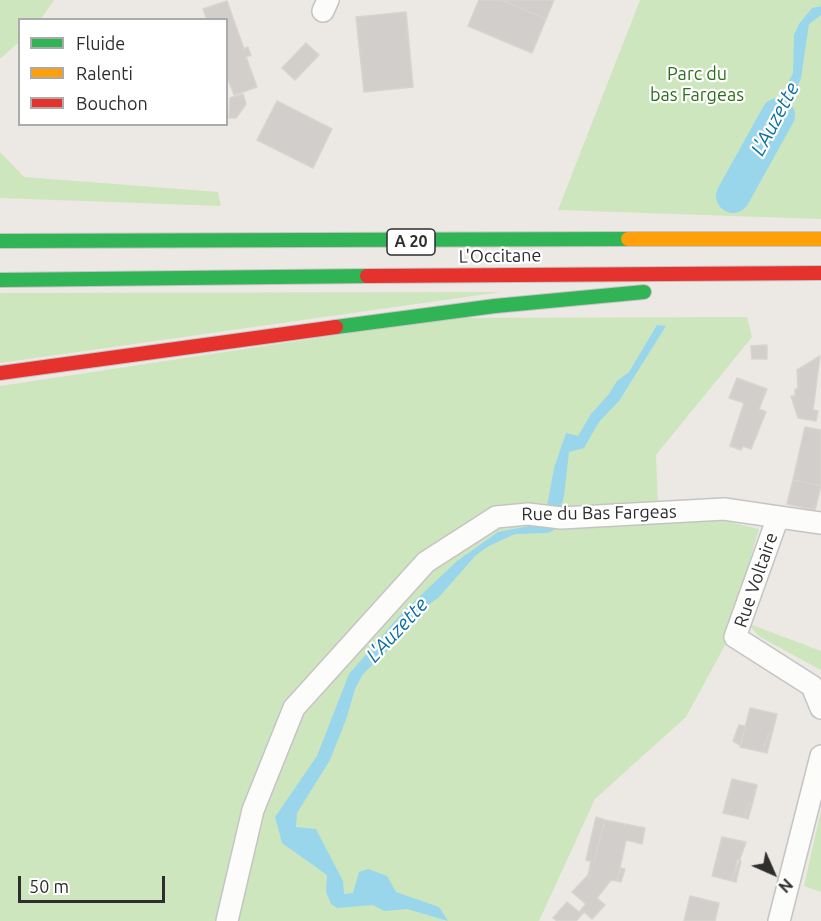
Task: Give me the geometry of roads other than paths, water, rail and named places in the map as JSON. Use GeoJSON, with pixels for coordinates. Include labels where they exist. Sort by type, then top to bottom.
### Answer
{"type":"FeatureCollection","features":[{"type":"Feature","properties":{"kind":"highway","name":"L'Occitane"},"geometry":{"type":"LineString","coordinates":[[0,241],[821,239]]}},
{"type":"Feature","properties":{"kind":"highway"},"geometry":{"type":"LineString","coordinates":[[0,373],[72,360],[495,306],[662,289],[732,273]]}},
{"type":"Feature","properties":{"kind":"highway","name":"L'Occitane"},"geometry":{"type":"LineString","coordinates":[[0,280],[821,273]]}},
{"type":"Feature","properties":{"kind":"street","name":"Rue du Bas Fargeas"},"geometry":{"type":"LineString","coordinates":[[227,921],[253,810],[294,708],[426,562],[496,517],[530,514],[561,518],[724,509],[821,523]]}},
{"type":"Feature","properties":{"kind":"street","name":"Rue Voltaire"},"geometry":{"type":"LineString","coordinates":[[778,517],[735,638],[812,686],[821,708]]}},
{"type":"Feature","properties":{"kind":"street"},"geometry":{"type":"LineString","coordinates":[[779,921],[821,756]]}},
{"type":"Feature","properties":{"kind":"water"},"geometry":{"type":"Polygon","coordinates":[[[821,6],[821,15],[809,24],[801,78],[791,102],[763,155],[751,157],[793,73],[794,35],[799,24],[812,8],[821,6]]]}},
{"type":"Feature","properties":{"kind":"water"},"geometry":{"type":"Polygon","coordinates":[[[657,325],[666,326],[619,401],[599,422],[584,448],[569,452],[564,496],[554,530],[548,533],[515,534],[489,546],[476,555],[439,597],[419,612],[390,648],[363,674],[355,689],[330,760],[297,813],[296,827],[316,829],[343,881],[344,894],[353,893],[359,872],[368,869],[387,876],[396,892],[439,907],[448,921],[407,909],[384,911],[373,905],[337,908],[331,904],[326,892],[327,875],[282,843],[275,817],[317,756],[349,674],[403,612],[457,561],[498,532],[544,523],[554,468],[566,433],[578,436],[591,414],[617,381],[629,372],[657,325]]]}},
{"type":"Feature","properties":{"kind":"waterway","name":"L'Auzette"},"geometry":{"type":"LineString","coordinates":[[733,196],[778,115]]}},
{"type":"Feature","properties":{"kind":"park label","name":"Parc du bas Fargeas"},"geometry":{"type":"Point","coordinates":[697,84]}}]}
